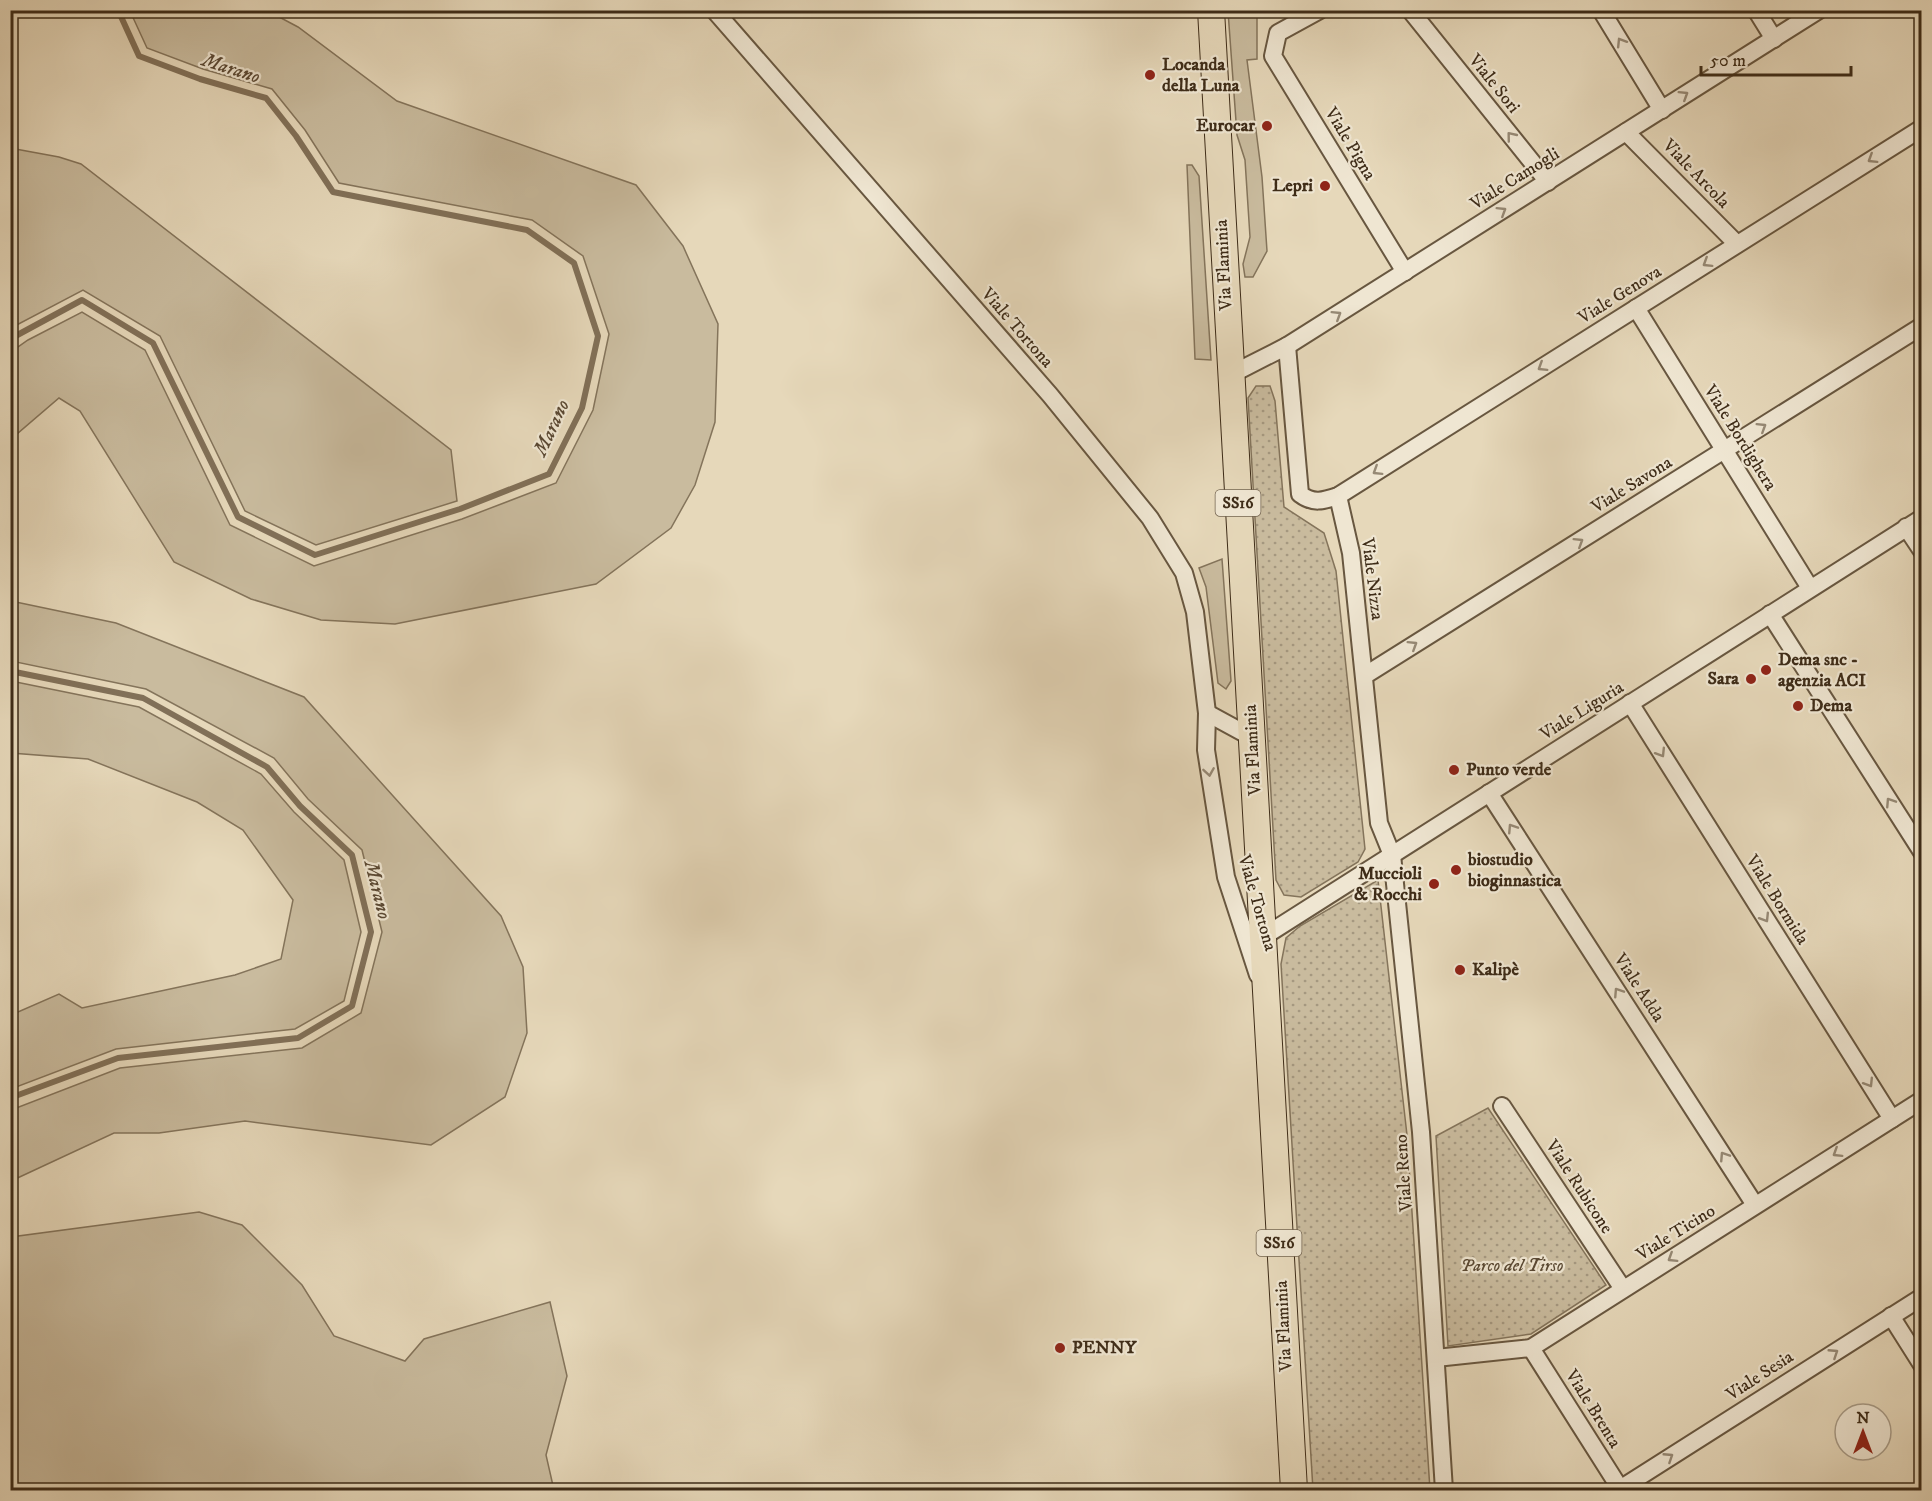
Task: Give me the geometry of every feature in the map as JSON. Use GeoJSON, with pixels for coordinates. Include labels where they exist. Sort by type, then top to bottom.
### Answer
{"type":"FeatureCollection","features":[{"type":"Feature","properties":{"kind":"main road","name":"Via Flaminia"},"geometry":{"type":"LineString","coordinates":[[1210,10],[1294,1491]]}},
{"type":"Feature","properties":{"kind":"street","name":"Viale Tortona"},"geometry":{"type":"LineString","coordinates":[[714,10],[1050,395],[1150,518],[1184,573],[1195,612],[1208,714],[1206,750],[1226,877],[1265,995]]}},
{"type":"Feature","properties":{"kind":"street","name":"Viale Pigna"},"geometry":{"type":"LineString","coordinates":[[1320,10],[1278,33],[1273,56],[1405,272]]}},
{"type":"Feature","properties":{"kind":"street","name":"Viale Sori"},"geometry":{"type":"LineString","coordinates":[[1410,10],[1548,182]]}},
{"type":"Feature","properties":{"kind":"street"},"geometry":{"type":"LineString","coordinates":[[1601,10],[1662,110]]}},
{"type":"Feature","properties":{"kind":"street"},"geometry":{"type":"LineString","coordinates":[[1756,10],[1774,39]]}},
{"type":"Feature","properties":{"kind":"street","name":"Viale Camogli"},"geometry":{"type":"LineString","coordinates":[[1230,375],[1287,346],[1819,10]]}},
{"type":"Feature","properties":{"kind":"street","name":"Viale Genova"},"geometry":{"type":"LineString","coordinates":[[1338,496],[1922,128]]}},
{"type":"Feature","properties":{"kind":"street","name":"Viale Arcola"},"geometry":{"type":"LineString","coordinates":[[1626,132],[1737,244]]}},
{"type":"Feature","properties":{"kind":"street","name":"Viale Bordighera"},"geometry":{"type":"LineString","coordinates":[[1636,308],[1810,588]]}},
{"type":"Feature","properties":{"kind":"street","name":"Viale Savona"},"geometry":{"type":"LineString","coordinates":[[1364,676],[1922,326]]}},
{"type":"Feature","properties":{"kind":"street"},"geometry":{"type":"LineString","coordinates":[[1287,346],[1300,494],[1310,501],[1338,496]]}},
{"type":"Feature","properties":{"kind":"street","name":"Viale Nizza"},"geometry":{"type":"LineString","coordinates":[[1338,496],[1351,554],[1379,823],[1392,855]]}},
{"type":"Feature","properties":{"kind":"street","name":"Viale Liguria"},"geometry":{"type":"LineString","coordinates":[[1263,937],[1922,518]]}},
{"type":"Feature","properties":{"kind":"street"},"geometry":{"type":"LineString","coordinates":[[1906,527],[1922,551]]}},
{"type":"Feature","properties":{"kind":"street"},"geometry":{"type":"LineString","coordinates":[[1770,614],[1922,852]]}},
{"type":"Feature","properties":{"kind":"street","name":"Viale Bormida"},"geometry":{"type":"LineString","coordinates":[[1630,703],[1892,1119]]}},
{"type":"Feature","properties":{"kind":"street"},"geometry":{"type":"LineString","coordinates":[[1208,714],[1253,738]]}},
{"type":"Feature","properties":{"kind":"street","name":"Viale Adda"},"geometry":{"type":"LineString","coordinates":[[1490,792],[1755,1205]]}},
{"type":"Feature","properties":{"kind":"street","name":"Viale Reno"},"geometry":{"type":"LineString","coordinates":[[1392,855],[1421,1132],[1444,1491]]}},
{"type":"Feature","properties":{"kind":"street","name":"Viale Ticino"},"geometry":{"type":"LineString","coordinates":[[1436,1358],[1531,1348],[1922,1100]]}},
{"type":"Feature","properties":{"kind":"street","name":"Viale Rubicone"},"geometry":{"type":"LineString","coordinates":[[1503,1106],[1623,1289]]}},
{"type":"Feature","properties":{"kind":"street","name":"Viale Sesia"},"geometry":{"type":"LineString","coordinates":[[1621,1490],[1922,1297]]}},
{"type":"Feature","properties":{"kind":"street"},"geometry":{"type":"LineString","coordinates":[[1891,1316],[1922,1365]]}},
{"type":"Feature","properties":{"kind":"street","name":"Viale Brenta"},"geometry":{"type":"LineString","coordinates":[[1531,1348],[1621,1490]]}},
{"type":"Feature","properties":{"kind":"green space"},"geometry":{"type":"Polygon","coordinates":[[[130,11],[268,11],[298,27],[397,101],[636,185],[683,246],[718,324],[715,422],[695,485],[671,528],[596,584],[395,624],[321,620],[251,599],[174,562],[80,411],[59,398],[11,439],[11,352],[28,340],[82,312],[145,350],[230,525],[314,566],[462,519],[556,483],[593,410],[609,334],[583,256],[532,220],[339,183],[305,130],[272,89],[203,69],[147,48],[130,11]]]}},
{"type":"Feature","properties":{"kind":"green space"},"geometry":{"type":"Polygon","coordinates":[[[1228,11],[1257,11],[1257,59],[1247,60],[1262,177],[1267,251],[1253,277],[1245,277],[1243,264],[1250,237],[1245,160],[1237,135],[1228,11]]]}},
{"type":"Feature","properties":{"kind":"green space"},"geometry":{"type":"Polygon","coordinates":[[[10,148],[59,157],[81,164],[451,450],[457,501],[316,545],[245,511],[160,336],[83,290],[11,328],[10,148]]]}},
{"type":"Feature","properties":{"kind":"green space"},"geometry":{"type":"Polygon","coordinates":[[[1187,165],[1192,165],[1199,176],[1211,360],[1195,359],[1187,165]]]}},
{"type":"Feature","properties":{"kind":"green space"},"geometry":{"type":"Polygon","coordinates":[[[1256,386],[1270,386],[1275,401],[1284,507],[1324,533],[1336,571],[1365,849],[1358,862],[1301,897],[1284,895],[1276,880],[1248,398],[1256,386]]]}},
{"type":"Feature","properties":{"kind":"green space"},"geometry":{"type":"Polygon","coordinates":[[[1222,559],[1231,681],[1226,689],[1218,683],[1206,587],[1199,568],[1222,559]]]}},
{"type":"Feature","properties":{"kind":"green space"},"geometry":{"type":"Polygon","coordinates":[[[11,601],[116,623],[304,697],[501,916],[523,967],[527,1033],[505,1097],[431,1145],[245,1121],[159,1133],[114,1133],[11,1181],[11,1110],[120,1068],[302,1048],[361,1013],[382,932],[362,850],[308,799],[274,758],[146,689],[11,661],[11,601]]]}},
{"type":"Feature","properties":{"kind":"green space"},"geometry":{"type":"Polygon","coordinates":[[[11,681],[139,707],[261,774],[294,812],[344,860],[361,932],[344,1001],[295,1029],[116,1049],[11,1089],[11,1015],[59,994],[82,1008],[235,975],[281,959],[293,900],[243,830],[197,802],[88,759],[11,753],[11,681]]]}},
{"type":"Feature","properties":{"kind":"green space"},"geometry":{"type":"Polygon","coordinates":[[[1378,880],[1407,1135],[1430,1490],[1313,1490],[1281,964],[1286,938],[1300,926],[1378,880]]]}},
{"type":"Feature","properties":{"kind":"green space","name":"Parco del Tirso"},"geometry":{"type":"Polygon","coordinates":[[[1488,1108],[1606,1285],[1531,1334],[1448,1346],[1436,1136],[1488,1108]]]}},
{"type":"Feature","properties":{"kind":"green space"},"geometry":{"type":"Polygon","coordinates":[[[199,1212],[242,1225],[302,1285],[334,1336],[405,1361],[424,1339],[550,1302],[567,1376],[546,1455],[554,1490],[11,1490],[11,1237],[199,1212]]]}},
{"type":"Feature","properties":{"kind":"waterway","name":"Marano"},"geometry":{"type":"LineString","coordinates":[[10,339],[82,300],[153,343],[238,517],[315,555],[460,509],[549,474],[582,408],[598,336],[574,263],[527,230],[333,192],[296,136],[266,98],[200,79],[139,56],[118,10]]}},
{"type":"Feature","properties":{"kind":"waterway","name":"Marano"},"geometry":{"type":"LineString","coordinates":[[10,671],[143,698],[267,767],[300,806],[352,855],[371,932],[352,1006],[298,1038],[118,1058],[10,1098]]}},
{"type":"Feature","properties":{"kind":"place","name":"Locanda della Luna"},"geometry":{"type":"Point","coordinates":[1150,75]}},
{"type":"Feature","properties":{"kind":"place","name":"Eurocar"},"geometry":{"type":"Point","coordinates":[1267,126]}},
{"type":"Feature","properties":{"kind":"place","name":"Lepri"},"geometry":{"type":"Point","coordinates":[1325,186]}},
{"type":"Feature","properties":{"kind":"place","name":"Dema snc - agenzia ACI"},"geometry":{"type":"Point","coordinates":[1766,670]}},
{"type":"Feature","properties":{"kind":"place","name":"Sara"},"geometry":{"type":"Point","coordinates":[1751,679]}},
{"type":"Feature","properties":{"kind":"place","name":"Dema"},"geometry":{"type":"Point","coordinates":[1798,706]}},
{"type":"Feature","properties":{"kind":"place","name":"Punto verde"},"geometry":{"type":"Point","coordinates":[1454,770]}},
{"type":"Feature","properties":{"kind":"place","name":"biostudio bioginnastica"},"geometry":{"type":"Point","coordinates":[1456,870]}},
{"type":"Feature","properties":{"kind":"place","name":"Muccioli & Rocchi"},"geometry":{"type":"Point","coordinates":[1434,884]}},
{"type":"Feature","properties":{"kind":"place","name":"Kalipè"},"geometry":{"type":"Point","coordinates":[1460,970]}},
{"type":"Feature","properties":{"kind":"place","name":"PENNY"},"geometry":{"type":"Point","coordinates":[1060,1348]}}]}
